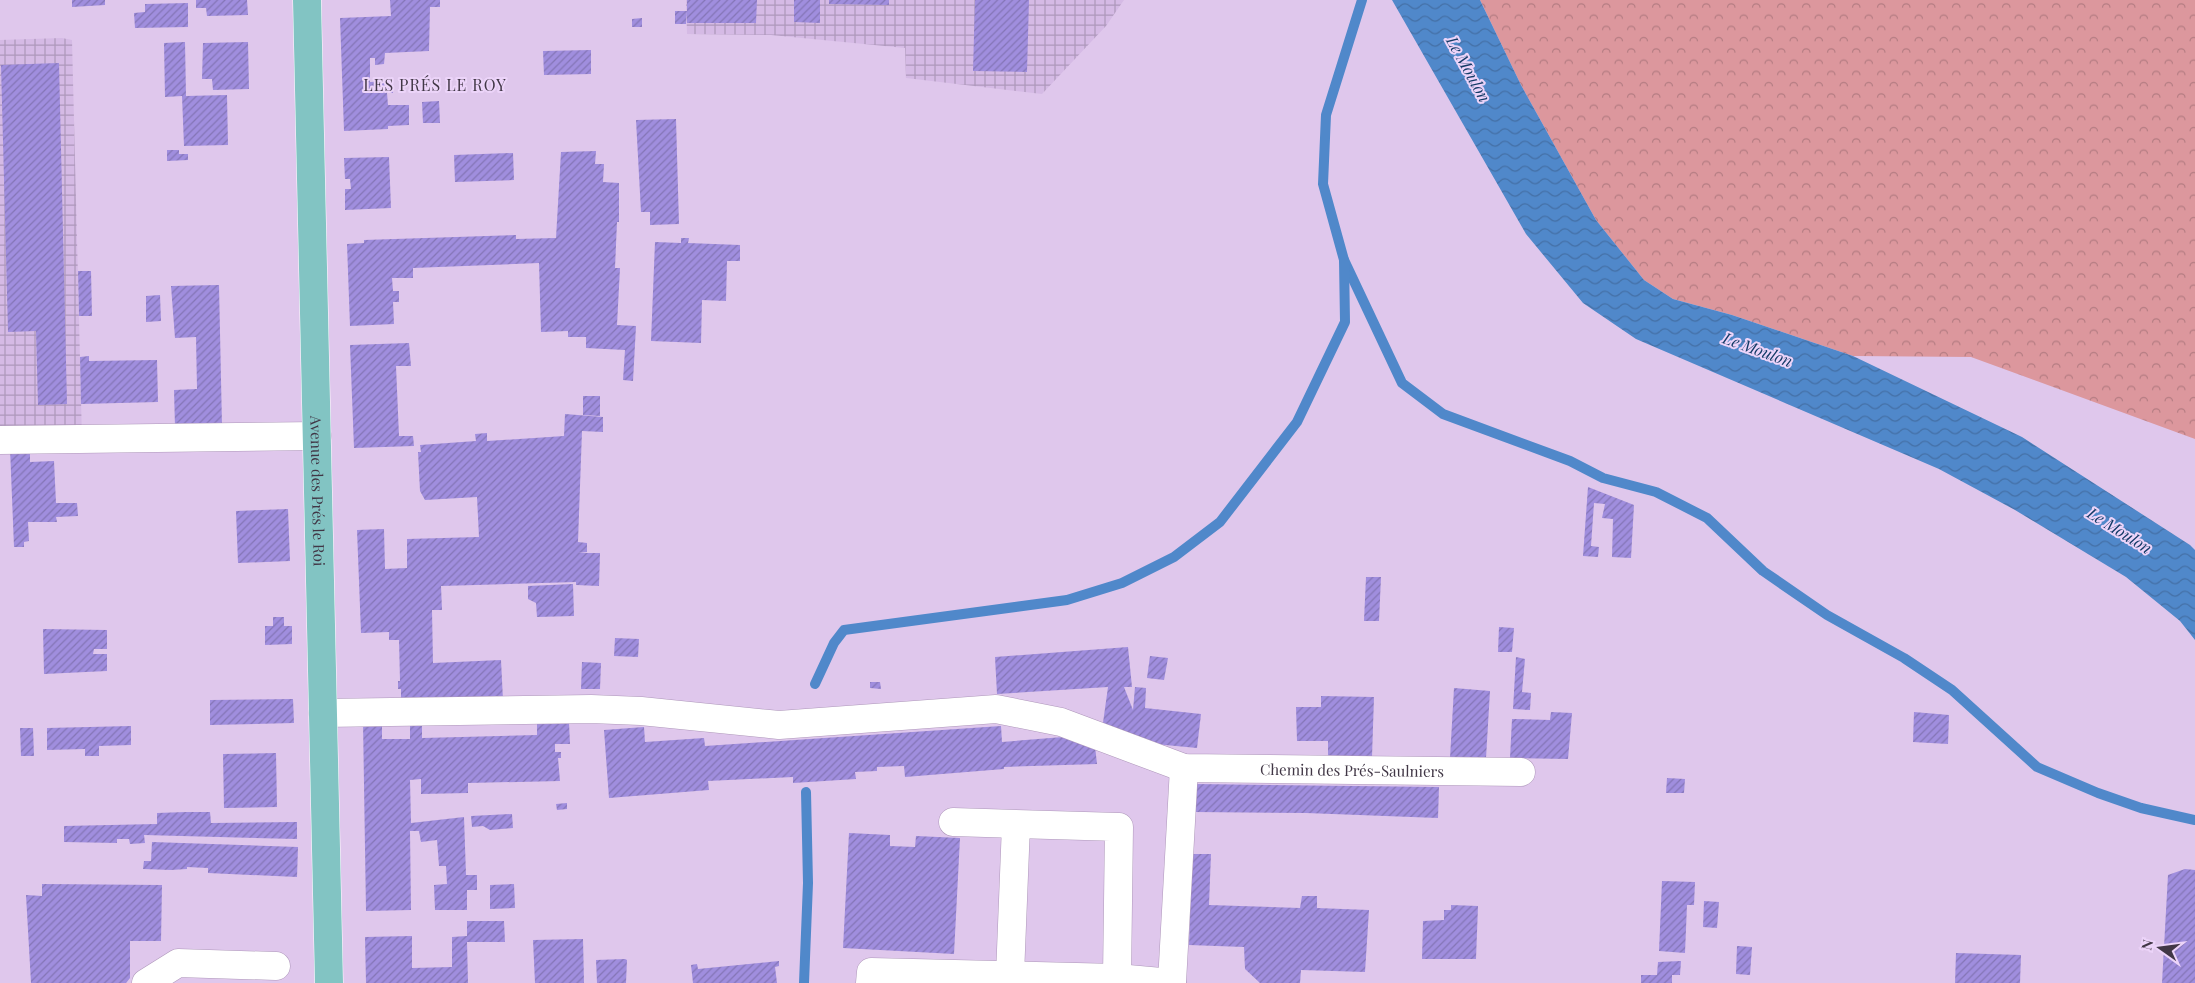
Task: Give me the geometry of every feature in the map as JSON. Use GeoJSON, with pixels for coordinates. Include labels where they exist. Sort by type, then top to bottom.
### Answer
{"type":"FeatureCollection","features":[{"type":"Feature","properties":{"kind":"main road","name":"Avenue des Prés le Roi"},"geometry":{"type":"LineString","coordinates":[[307,0],[330,983]]}},
{"type":"Feature","properties":{"kind":"street"},"geometry":{"type":"LineString","coordinates":[[0,440],[317,436]]}},
{"type":"Feature","properties":{"kind":"street","name":"Chemin des Prés-Saulniers"},"geometry":{"type":"LineString","coordinates":[[323,713],[601,709],[779,725],[996,709],[1061,722],[1184,768],[1521,772]]}},
{"type":"Feature","properties":{"kind":"street"},"geometry":{"type":"LineString","coordinates":[[870,977],[1010,976],[1117,978],[1172,982],[1184,768]]}},
{"type":"Feature","properties":{"kind":"street"},"geometry":{"type":"LineString","coordinates":[[953,822],[1120,826],[1117,978]]}},
{"type":"Feature","properties":{"kind":"street"},"geometry":{"type":"LineString","coordinates":[[1010,976],[1016,825]]}},
{"type":"Feature","properties":{"kind":"street"},"geometry":{"type":"LineString","coordinates":[[146,983],[178,963],[276,966]]}},
{"type":"Feature","properties":{"kind":"shaded area"},"geometry":{"type":"Polygon","coordinates":[[[686,0],[1124,0],[1106,26],[1042,94],[906,78],[905,48],[771,35],[687,34],[686,0]]]}},
{"type":"Feature","properties":{"kind":"shaded area"},"geometry":{"type":"Polygon","coordinates":[[[62,38],[72,40],[82,439],[0,440],[0,40],[62,38]]]}},
{"type":"Feature","properties":{"kind":"green space"},"geometry":{"type":"Polygon","coordinates":[[[1480,0],[2195,0],[2195,439],[1971,357],[1853,356],[1732,315],[1673,299],[1644,280],[1596,220],[1521,85],[1480,0]]]}},
{"type":"Feature","properties":{"kind":"water","name":"Le Moulon"},"geometry":{"type":"Polygon","coordinates":[[[1392,0],[1480,0],[1521,85],[1596,220],[1644,280],[1673,299],[1732,315],[1853,356],[2022,437],[2190,545],[2195,550],[2195,640],[2180,621],[2126,577],[2015,510],[1939,469],[1636,339],[1583,303],[1526,234],[1392,0]]]}},
{"type":"Feature","properties":{"kind":"building"},"geometry":{"type":"Polygon","coordinates":[[[72,0],[105,0],[105,5],[72,7],[72,0]]]}},
{"type":"Feature","properties":{"kind":"building"},"geometry":{"type":"Polygon","coordinates":[[[196,0],[247,0],[248,15],[207,16],[206,8],[196,8],[196,0]]]}},
{"type":"Feature","properties":{"kind":"building"},"geometry":{"type":"Polygon","coordinates":[[[390,0],[440,0],[440,7],[430,7],[429,51],[385,53],[384,64],[375,65],[375,58],[370,58],[370,82],[393,81],[393,93],[387,93],[388,105],[409,105],[409,125],[388,126],[388,129],[344,131],[340,18],[391,16],[390,0]]]}},
{"type":"Feature","properties":{"kind":"building"},"geometry":{"type":"Polygon","coordinates":[[[687,0],[757,0],[756,23],[687,23],[687,0]]]}},
{"type":"Feature","properties":{"kind":"building"},"geometry":{"type":"Polygon","coordinates":[[[794,0],[820,0],[820,23],[794,22],[794,0]]]}},
{"type":"Feature","properties":{"kind":"building"},"geometry":{"type":"Polygon","coordinates":[[[829,0],[889,0],[889,5],[829,4],[829,0]]]}},
{"type":"Feature","properties":{"kind":"building"},"geometry":{"type":"Polygon","coordinates":[[[975,0],[1029,0],[1027,72],[973,71],[975,0]]]}},
{"type":"Feature","properties":{"kind":"building"},"geometry":{"type":"Polygon","coordinates":[[[188,3],[188,27],[135,28],[134,13],[145,12],[145,4],[188,3]]]}},
{"type":"Feature","properties":{"kind":"building"},"geometry":{"type":"Polygon","coordinates":[[[675,11],[687,11],[686,24],[675,24],[675,11]]]}},
{"type":"Feature","properties":{"kind":"building"},"geometry":{"type":"Polygon","coordinates":[[[642,18],[642,27],[632,27],[632,19],[642,18]]]}},
{"type":"Feature","properties":{"kind":"building"},"geometry":{"type":"Polygon","coordinates":[[[185,42],[186,96],[227,95],[228,145],[184,146],[182,96],[165,97],[164,43],[185,42]]]}},
{"type":"Feature","properties":{"kind":"building"},"geometry":{"type":"Polygon","coordinates":[[[248,42],[249,89],[213,90],[212,79],[202,79],[203,43],[248,42]]]}},
{"type":"Feature","properties":{"kind":"building"},"geometry":{"type":"Polygon","coordinates":[[[591,50],[591,74],[544,75],[543,51],[591,50]]]}},
{"type":"Feature","properties":{"kind":"building"},"geometry":{"type":"Polygon","coordinates":[[[59,63],[67,404],[38,405],[36,331],[8,332],[1,65],[59,63]]]}},
{"type":"Feature","properties":{"kind":"building"},"geometry":{"type":"Polygon","coordinates":[[[439,101],[440,123],[423,123],[422,102],[439,101]]]}},
{"type":"Feature","properties":{"kind":"building"},"geometry":{"type":"Polygon","coordinates":[[[676,119],[679,224],[650,225],[650,212],[641,212],[636,120],[676,119]]]}},
{"type":"Feature","properties":{"kind":"building"},"geometry":{"type":"Polygon","coordinates":[[[167,150],[179,150],[179,154],[188,154],[188,160],[167,161],[167,150]]]}},
{"type":"Feature","properties":{"kind":"building"},"geometry":{"type":"Polygon","coordinates":[[[596,151],[595,164],[604,164],[603,182],[619,183],[619,222],[617,222],[615,268],[620,268],[617,325],[636,326],[633,381],[623,380],[625,350],[586,348],[586,337],[568,337],[568,331],[541,332],[539,263],[413,268],[413,278],[392,278],[393,291],[399,291],[399,302],[393,302],[394,324],[350,326],[347,244],[364,243],[364,240],[516,235],[516,239],[556,238],[561,152],[596,151]]]}},
{"type":"Feature","properties":{"kind":"building"},"geometry":{"type":"Polygon","coordinates":[[[513,153],[514,180],[455,182],[454,155],[513,153]]]}},
{"type":"Feature","properties":{"kind":"building"},"geometry":{"type":"Polygon","coordinates":[[[389,157],[391,208],[345,210],[345,189],[351,189],[350,179],[345,179],[344,158],[389,157]]]}},
{"type":"Feature","properties":{"kind":"building"},"geometry":{"type":"Polygon","coordinates":[[[681,238],[689,238],[688,243],[740,245],[740,261],[727,261],[726,301],[702,300],[701,343],[651,341],[655,242],[681,243],[681,238]]]}},
{"type":"Feature","properties":{"kind":"building"},"geometry":{"type":"Polygon","coordinates":[[[78,271],[91,271],[92,316],[79,316],[78,271]]]}},
{"type":"Feature","properties":{"kind":"building"},"geometry":{"type":"Polygon","coordinates":[[[219,285],[222,426],[175,427],[174,390],[197,389],[196,337],[175,338],[171,286],[219,285]]]}},
{"type":"Feature","properties":{"kind":"building"},"geometry":{"type":"Polygon","coordinates":[[[160,295],[161,321],[146,322],[146,296],[160,295]]]}},
{"type":"Feature","properties":{"kind":"building"},"geometry":{"type":"Polygon","coordinates":[[[409,343],[411,366],[396,366],[399,436],[413,436],[414,446],[354,448],[350,345],[409,343]]]}},
{"type":"Feature","properties":{"kind":"building"},"geometry":{"type":"Polygon","coordinates":[[[89,356],[89,361],[157,360],[158,402],[81,404],[80,357],[89,356]]]}},
{"type":"Feature","properties":{"kind":"building"},"geometry":{"type":"Polygon","coordinates":[[[583,396],[600,396],[600,416],[583,415],[583,396]]]}},
{"type":"Feature","properties":{"kind":"building"},"geometry":{"type":"Polygon","coordinates":[[[565,414],[603,417],[603,432],[582,431],[578,542],[587,543],[587,552],[578,553],[600,553],[599,586],[576,585],[576,582],[441,586],[442,610],[432,610],[433,663],[501,660],[503,700],[401,703],[401,689],[398,689],[398,681],[400,681],[399,640],[389,640],[389,632],[361,633],[357,530],[384,529],[385,569],[407,568],[407,539],[479,537],[477,497],[425,500],[420,491],[418,452],[421,452],[420,445],[476,441],[475,434],[487,433],[487,441],[564,436],[565,414]]]}},
{"type":"Feature","properties":{"kind":"building"},"geometry":{"type":"Polygon","coordinates":[[[30,447],[30,462],[54,461],[56,503],[77,503],[78,516],[56,517],[57,522],[28,522],[29,541],[24,542],[24,547],[14,547],[10,448],[30,447]]]}},
{"type":"Feature","properties":{"kind":"building"},"geometry":{"type":"Polygon","coordinates":[[[1588,487],[1634,505],[1631,558],[1612,557],[1613,519],[1602,518],[1605,504],[1594,503],[1591,546],[1599,547],[1598,557],[1583,556],[1588,487]]]}},
{"type":"Feature","properties":{"kind":"building"},"geometry":{"type":"Polygon","coordinates":[[[288,509],[290,561],[238,563],[236,511],[288,509]]]}},
{"type":"Feature","properties":{"kind":"building"},"geometry":{"type":"Polygon","coordinates":[[[1366,577],[1381,577],[1379,621],[1364,621],[1366,577]]]}},
{"type":"Feature","properties":{"kind":"building"},"geometry":{"type":"Polygon","coordinates":[[[573,584],[574,616],[537,617],[536,603],[528,599],[528,586],[573,584]]]}},
{"type":"Feature","properties":{"kind":"building"},"geometry":{"type":"Polygon","coordinates":[[[273,617],[284,617],[284,626],[292,626],[292,644],[265,645],[265,626],[273,626],[273,617]]]}},
{"type":"Feature","properties":{"kind":"building"},"geometry":{"type":"Polygon","coordinates":[[[1499,627],[1514,628],[1512,652],[1498,652],[1499,627]]]}},
{"type":"Feature","properties":{"kind":"building"},"geometry":{"type":"Polygon","coordinates":[[[43,629],[107,630],[107,649],[94,649],[93,654],[107,654],[107,671],[44,674],[43,629]]]}},
{"type":"Feature","properties":{"kind":"building"},"geometry":{"type":"Polygon","coordinates":[[[615,638],[639,639],[638,657],[614,656],[615,638]]]}},
{"type":"Feature","properties":{"kind":"building"},"geometry":{"type":"Polygon","coordinates":[[[1128,647],[1132,687],[1124,687],[1133,710],[1135,687],[1146,688],[1145,708],[1201,714],[1197,748],[1155,744],[1102,730],[1108,687],[997,694],[995,657],[1128,647]]]}},
{"type":"Feature","properties":{"kind":"building"},"geometry":{"type":"Polygon","coordinates":[[[1150,656],[1168,658],[1164,680],[1147,678],[1150,656]]]}},
{"type":"Feature","properties":{"kind":"building"},"geometry":{"type":"Polygon","coordinates":[[[1516,657],[1525,659],[1522,692],[1531,693],[1530,710],[1513,709],[1516,657]]]}},
{"type":"Feature","properties":{"kind":"building"},"geometry":{"type":"Polygon","coordinates":[[[582,662],[601,663],[600,689],[581,689],[582,662]]]}},
{"type":"Feature","properties":{"kind":"building"},"geometry":{"type":"Polygon","coordinates":[[[870,682],[880,682],[881,689],[870,688],[870,682]]]}},
{"type":"Feature","properties":{"kind":"building"},"geometry":{"type":"Polygon","coordinates":[[[1454,688],[1490,691],[1486,758],[1450,758],[1454,688]]]}},
{"type":"Feature","properties":{"kind":"building"},"geometry":{"type":"Polygon","coordinates":[[[1321,696],[1374,697],[1372,757],[1328,756],[1328,741],[1297,741],[1296,707],[1321,707],[1321,696]]]}},
{"type":"Feature","properties":{"kind":"building"},"geometry":{"type":"Polygon","coordinates":[[[293,699],[294,723],[210,725],[210,700],[293,699]]]}},
{"type":"Feature","properties":{"kind":"building"},"geometry":{"type":"Polygon","coordinates":[[[1551,712],[1572,713],[1568,759],[1510,758],[1512,719],[1550,720],[1551,712]]]}},
{"type":"Feature","properties":{"kind":"building"},"geometry":{"type":"Polygon","coordinates":[[[1914,712],[1949,715],[1948,744],[1913,742],[1914,712]]]}},
{"type":"Feature","properties":{"kind":"building"},"geometry":{"type":"Polygon","coordinates":[[[363,721],[382,721],[382,739],[410,739],[410,724],[422,723],[422,738],[537,735],[537,724],[569,723],[570,744],[555,744],[555,752],[561,752],[561,758],[558,758],[560,781],[468,783],[468,793],[421,794],[421,779],[410,780],[411,823],[464,817],[466,875],[477,875],[477,890],[467,890],[467,910],[435,910],[434,885],[447,884],[446,866],[439,866],[437,840],[421,842],[419,831],[410,831],[411,910],[366,911],[363,721]]]}},
{"type":"Feature","properties":{"kind":"building"},"geometry":{"type":"Polygon","coordinates":[[[131,726],[131,745],[99,746],[99,756],[85,756],[85,749],[47,750],[47,728],[131,726]]]}},
{"type":"Feature","properties":{"kind":"building"},"geometry":{"type":"Polygon","coordinates":[[[1001,726],[1002,742],[1063,737],[1095,746],[1097,764],[1004,767],[1004,769],[905,777],[904,766],[877,767],[877,771],[855,772],[856,779],[793,783],[793,777],[708,781],[709,790],[609,798],[604,730],[644,727],[645,742],[704,738],[705,746],[1001,726]]]}},
{"type":"Feature","properties":{"kind":"building"},"geometry":{"type":"Polygon","coordinates":[[[20,728],[33,728],[34,756],[21,756],[20,728]]]}},
{"type":"Feature","properties":{"kind":"building"},"geometry":{"type":"Polygon","coordinates":[[[276,753],[277,807],[224,808],[223,754],[276,753]]]}},
{"type":"Feature","properties":{"kind":"building"},"geometry":{"type":"Polygon","coordinates":[[[1667,778],[1685,779],[1684,793],[1666,793],[1667,778]]]}},
{"type":"Feature","properties":{"kind":"building"},"geometry":{"type":"Polygon","coordinates":[[[1195,784],[1439,787],[1438,818],[1306,813],[1194,812],[1195,784]]]}},
{"type":"Feature","properties":{"kind":"building"},"geometry":{"type":"Polygon","coordinates":[[[567,803],[567,809],[557,810],[556,804],[567,803]]]}},
{"type":"Feature","properties":{"kind":"building"},"geometry":{"type":"Polygon","coordinates":[[[210,812],[211,823],[297,822],[297,839],[144,835],[145,843],[130,844],[129,839],[117,839],[117,843],[64,842],[64,826],[157,824],[157,813],[210,812]]]}},
{"type":"Feature","properties":{"kind":"building"},"geometry":{"type":"Polygon","coordinates":[[[512,814],[513,828],[490,830],[483,826],[472,827],[471,816],[512,814]]]}},
{"type":"Feature","properties":{"kind":"building"},"geometry":{"type":"Polygon","coordinates":[[[849,833],[890,835],[890,846],[915,847],[916,836],[960,838],[954,954],[843,948],[849,833]]]}},
{"type":"Feature","properties":{"kind":"building"},"geometry":{"type":"Polygon","coordinates":[[[152,842],[298,847],[297,877],[208,873],[208,868],[143,869],[144,861],[151,861],[152,842]]]}},
{"type":"Feature","properties":{"kind":"building"},"geometry":{"type":"Polygon","coordinates":[[[1192,854],[1211,854],[1209,905],[1300,908],[1302,896],[1317,896],[1317,908],[1369,910],[1365,972],[1301,970],[1300,983],[1260,983],[1245,969],[1244,947],[1189,945],[1192,854]]]}},
{"type":"Feature","properties":{"kind":"building"},"geometry":{"type":"Polygon","coordinates":[[[2185,869],[2195,870],[2195,983],[2162,983],[2168,875],[2185,869]]]}},
{"type":"Feature","properties":{"kind":"building"},"geometry":{"type":"Polygon","coordinates":[[[1662,881],[1695,882],[1694,905],[1687,905],[1685,953],[1659,951],[1662,881]]]}},
{"type":"Feature","properties":{"kind":"building"},"geometry":{"type":"Polygon","coordinates":[[[42,884],[162,885],[161,941],[130,941],[130,978],[126,983],[31,983],[26,895],[42,896],[42,884]]]}},
{"type":"Feature","properties":{"kind":"building"},"geometry":{"type":"Polygon","coordinates":[[[514,884],[515,908],[490,909],[490,885],[514,884]]]}},
{"type":"Feature","properties":{"kind":"building"},"geometry":{"type":"Polygon","coordinates":[[[1704,901],[1719,902],[1717,928],[1703,927],[1704,901]]]}},
{"type":"Feature","properties":{"kind":"building"},"geometry":{"type":"Polygon","coordinates":[[[1451,905],[1478,906],[1476,959],[1422,959],[1423,921],[1444,920],[1444,910],[1451,910],[1451,905]]]}},
{"type":"Feature","properties":{"kind":"building"},"geometry":{"type":"Polygon","coordinates":[[[467,921],[504,921],[505,942],[467,942],[468,983],[366,983],[365,937],[412,936],[412,968],[452,967],[452,937],[467,936],[467,921]]]}},
{"type":"Feature","properties":{"kind":"building"},"geometry":{"type":"Polygon","coordinates":[[[583,939],[584,983],[535,983],[533,940],[583,939]]]}},
{"type":"Feature","properties":{"kind":"building"},"geometry":{"type":"Polygon","coordinates":[[[1737,946],[1752,947],[1750,975],[1736,974],[1737,946]]]}},
{"type":"Feature","properties":{"kind":"building"},"geometry":{"type":"Polygon","coordinates":[[[1956,953],[2021,955],[2020,983],[1955,983],[1956,953]]]}},
{"type":"Feature","properties":{"kind":"building"},"geometry":{"type":"Polygon","coordinates":[[[596,960],[627,960],[626,983],[597,983],[596,960]]]}},
{"type":"Feature","properties":{"kind":"building"},"geometry":{"type":"Polygon","coordinates":[[[779,961],[779,966],[775,967],[777,983],[693,983],[691,965],[697,964],[698,969],[779,961]]]}},
{"type":"Feature","properties":{"kind":"building"},"geometry":{"type":"Polygon","coordinates":[[[1681,961],[1680,975],[1672,975],[1672,983],[1641,983],[1641,975],[1657,975],[1658,962],[1681,961]]]}},
{"type":"Feature","properties":{"kind":"waterway"},"geometry":{"type":"LineString","coordinates":[[815,684],[834,643],[844,630],[1067,600],[1122,583],[1174,557],[1220,522],[1297,422],[1345,322],[1344,260],[1323,184],[1326,115],[1362,0]]}},
{"type":"Feature","properties":{"kind":"waterway"},"geometry":{"type":"LineString","coordinates":[[1344,260],[1402,383],[1443,414],[1570,461],[1603,478],[1656,492],[1707,518],[1763,571],[1827,615],[1904,658],[1952,690],[2037,767],[2098,793],[2141,808],[2195,820]]}},
{"type":"Feature","properties":{"kind":"waterway"},"geometry":{"type":"LineString","coordinates":[[804,983],[808,883],[806,792]]}},
{"type":"Feature","properties":{"kind":"district","name":"LES PRÉS LE ROY"},"geometry":{"type":"Point","coordinates":[435,84]}}]}
